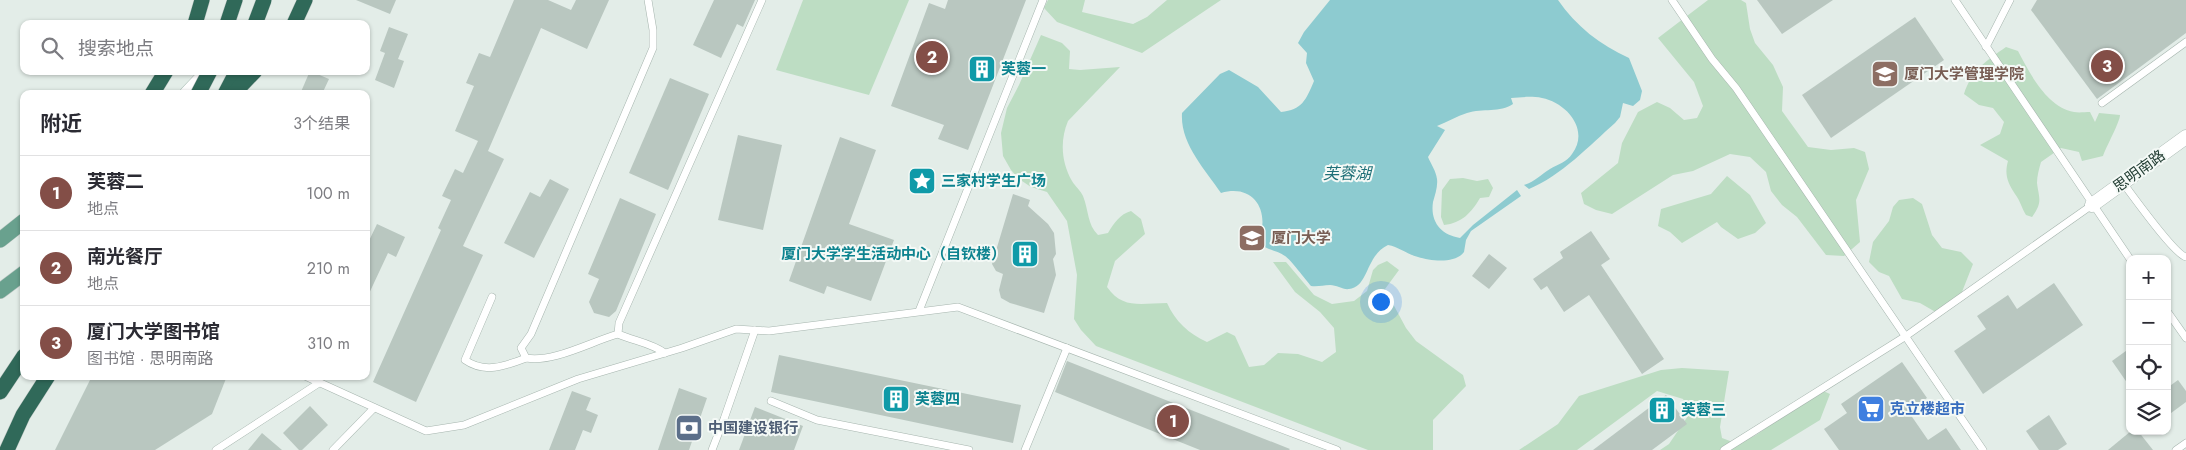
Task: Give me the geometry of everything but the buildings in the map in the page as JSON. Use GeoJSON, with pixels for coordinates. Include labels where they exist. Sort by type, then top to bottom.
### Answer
{"type":"FeatureCollection","features":[{"type":"Feature","properties":{"kind":"highway"},"geometry":{"type":"LineString","coordinates":[[197,20],[202,0]]}},
{"type":"Feature","properties":{"kind":"highway"},"geometry":{"type":"LineString","coordinates":[[227,20],[234,0]]}},
{"type":"Feature","properties":{"kind":"highway"},"geometry":{"type":"LineString","coordinates":[[256,20],[264,0]]}},
{"type":"Feature","properties":{"kind":"highway"},"geometry":{"type":"LineString","coordinates":[[296,20],[305,0]]}},
{"type":"Feature","properties":{"kind":"highway"},"geometry":{"type":"LineString","coordinates":[[154,90],[164,75]]}},
{"type":"Feature","properties":{"kind":"highway"},"geometry":{"type":"LineString","coordinates":[[200,90],[207,75]]}},
{"type":"Feature","properties":{"kind":"highway"},"geometry":{"type":"LineString","coordinates":[[230,90],[246,75]]}},
{"type":"Feature","properties":{"kind":"highway"},"geometry":{"type":"LineString","coordinates":[[236,90],[246,75]]}},
{"type":"Feature","properties":{"kind":"highway"},"geometry":{"type":"LineString","coordinates":[[0,392],[20,362]]}},
{"type":"Feature","properties":{"kind":"highway"},"geometry":{"type":"LineString","coordinates":[[7,450],[24,415],[46,380]]}},
{"type":"Feature","properties":{"kind":"main road"},"geometry":{"type":"LineString","coordinates":[[0,240],[20,224]]}},
{"type":"Feature","properties":{"kind":"main road"},"geometry":{"type":"LineString","coordinates":[[0,291],[20,276]]}},
{"type":"Feature","properties":{"kind":"street"},"geometry":{"type":"LineString","coordinates":[[254,20],[270,0]]}},
{"type":"Feature","properties":{"kind":"street"},"geometry":{"type":"LineString","coordinates":[[191,90],[205,75]]}},
{"type":"Feature","properties":{"kind":"street","name":"思明南路"},"geometry":{"type":"LineString","coordinates":[[2092,205],[2185,140]]}},
{"type":"Feature","properties":{"kind":"lane"},"geometry":{"type":"LineString","coordinates":[[526,358],[520,348],[531,334],[653,48],[648,0]]}},
{"type":"Feature","properties":{"kind":"lane"},"geometry":{"type":"LineString","coordinates":[[618,334],[619,323],[762,0]]}},
{"type":"Feature","properties":{"kind":"lane"},"geometry":{"type":"LineString","coordinates":[[919,311],[1043,0]]}},
{"type":"Feature","properties":{"kind":"lane"},"geometry":{"type":"LineString","coordinates":[[1672,0],[1712,59],[1736,88],[1983,450]]}},
{"type":"Feature","properties":{"kind":"lane"},"geometry":{"type":"LineString","coordinates":[[1955,0],[2127,255]]}},
{"type":"Feature","properties":{"kind":"lane"},"geometry":{"type":"LineString","coordinates":[[1986,46],[2010,0]]}},
{"type":"Feature","properties":{"kind":"lane"},"geometry":{"type":"LineString","coordinates":[[2102,103],[2186,42]]}},
{"type":"Feature","properties":{"kind":"lane"},"geometry":{"type":"LineString","coordinates":[[2123,182],[2173,246],[2183,257],[2186,257]]}},
{"type":"Feature","properties":{"kind":"lane"},"geometry":{"type":"LineString","coordinates":[[1724,450],[1906,336],[2092,205]]}},
{"type":"Feature","properties":{"kind":"lane"},"geometry":{"type":"LineString","coordinates":[[492,298],[465,360],[472,365],[484,369],[503,366],[526,358],[537,360],[554,356],[618,334],[634,341],[655,346],[665,353]]}},
{"type":"Feature","properties":{"kind":"lane"},"geometry":{"type":"LineString","coordinates":[[313,380],[426,431],[464,425],[578,379],[736,329],[769,331],[958,307],[1336,450]]}},
{"type":"Feature","properties":{"kind":"lane"},"geometry":{"type":"LineString","coordinates":[[2171,317],[2186,338]]}},
{"type":"Feature","properties":{"kind":"lane"},"geometry":{"type":"LineString","coordinates":[[712,450],[755,330]]}},
{"type":"Feature","properties":{"kind":"lane"},"geometry":{"type":"LineString","coordinates":[[1025,450],[1067,348]]}},
{"type":"Feature","properties":{"kind":"lane"},"geometry":{"type":"LineString","coordinates":[[216,450],[319,383]]}},
{"type":"Feature","properties":{"kind":"lane"},"geometry":{"type":"LineString","coordinates":[[771,401],[817,420],[969,450]]}},
{"type":"Feature","properties":{"kind":"lane"},"geometry":{"type":"LineString","coordinates":[[334,450],[374,408]]}},
{"type":"Feature","properties":{"kind":"lane"},"geometry":{"type":"LineString","coordinates":[[2176,450],[2186,443]]}},
{"type":"Feature","properties":{"kind":"green space"},"geometry":{"type":"Polygon","coordinates":[[[803,0],[909,0],[869,95],[776,70],[803,0]]]}},
{"type":"Feature","properties":{"kind":"green space"},"geometry":{"type":"Polygon","coordinates":[[[1048,0],[1085,0],[1082,12],[1133,24],[1147,17],[1167,0],[1221,0],[1142,53],[1057,22],[1044,8],[1048,0]]]}},
{"type":"Feature","properties":{"kind":"green space"},"geometry":{"type":"Polygon","coordinates":[[[1708,0],[1741,0],[1746,3],[1750,29],[1755,43],[1773,65],[1783,87],[1782,111],[1808,147],[1831,150],[1854,148],[1865,152],[1869,169],[1856,200],[1860,242],[1844,256],[1826,255],[1797,217],[1782,205],[1771,191],[1766,172],[1750,157],[1730,154],[1693,171],[1673,175],[1612,214],[1596,210],[1584,204],[1581,193],[1618,163],[1622,143],[1638,112],[1657,102],[1670,108],[1684,120],[1697,118],[1703,106],[1694,82],[1658,38],[1708,0]]]}},
{"type":"Feature","properties":{"kind":"green space"},"geometry":{"type":"Polygon","coordinates":[[[1041,35],[1062,43],[1070,51],[1069,69],[1120,67],[1068,121],[1063,143],[1064,159],[1068,174],[1083,196],[1090,222],[1098,235],[1108,233],[1118,219],[1127,212],[1131,211],[1141,219],[1145,234],[1115,261],[1107,287],[1113,294],[1126,302],[1134,304],[1167,303],[1174,316],[1183,326],[1207,342],[1227,332],[1235,336],[1249,367],[1264,365],[1278,353],[1298,354],[1322,362],[1336,352],[1334,328],[1320,312],[1295,292],[1273,262],[1286,262],[1314,295],[1332,304],[1354,301],[1367,291],[1373,270],[1378,265],[1387,261],[1399,270],[1385,289],[1406,328],[1416,341],[1463,375],[1466,386],[1433,420],[1433,450],[1368,450],[1096,346],[1081,330],[1074,319],[1077,275],[1067,221],[1047,192],[1031,187],[1019,179],[1003,156],[1001,133],[1007,108],[1041,35]]]}},
{"type":"Feature","properties":{"kind":"green space"},"geometry":{"type":"Polygon","coordinates":[[[2006,47],[2018,51],[2040,88],[2056,104],[2064,109],[2076,112],[2090,112],[2095,122],[2099,113],[2120,115],[2103,156],[2082,161],[2079,152],[2061,148],[2041,162],[2037,180],[2039,204],[2032,217],[2026,215],[2009,182],[2006,171],[2008,161],[1980,145],[2000,134],[2004,122],[1993,108],[1979,105],[1964,94],[1975,72],[2006,47]]]}},
{"type":"Feature","properties":{"kind":"green space"},"geometry":{"type":"Polygon","coordinates":[[[1727,176],[1750,195],[1766,223],[1755,233],[1738,239],[1717,222],[1682,243],[1670,232],[1658,226],[1661,209],[1711,194],[1727,176]]]}},
{"type":"Feature","properties":{"kind":"green space"},"geometry":{"type":"Polygon","coordinates":[[[1463,178],[1477,181],[1488,179],[1493,188],[1489,197],[1480,198],[1461,220],[1444,225],[1441,217],[1442,190],[1450,179],[1463,178]]]}},
{"type":"Feature","properties":{"kind":"green space"},"geometry":{"type":"Polygon","coordinates":[[[1913,198],[1922,204],[1932,235],[1942,248],[1961,252],[1973,264],[1958,302],[1939,314],[1920,303],[1902,299],[1889,276],[1879,272],[1869,262],[1873,242],[1889,221],[1893,207],[1899,200],[1913,198]]]}},
{"type":"Feature","properties":{"kind":"green space"},"geometry":{"type":"Polygon","coordinates":[[[1682,368],[1729,371],[1720,427],[1722,438],[1738,444],[1756,435],[1821,390],[1830,394],[1820,420],[1771,450],[1660,450],[1669,444],[1690,413],[1683,399],[1657,391],[1577,450],[1519,450],[1558,424],[1579,396],[1661,370],[1682,368]]]}},
{"type":"Feature","properties":{"kind":"water","name":"芙蓉湖"},"geometry":{"type":"Polygon","coordinates":[[[1330,0],[1558,0],[1589,34],[1629,58],[1642,91],[1640,100],[1633,106],[1623,103],[1620,117],[1615,123],[1564,168],[1529,189],[1524,185],[1568,159],[1577,145],[1577,127],[1573,119],[1560,105],[1538,97],[1511,98],[1513,104],[1503,109],[1467,113],[1437,126],[1445,130],[1428,157],[1435,170],[1437,179],[1437,188],[1433,202],[1433,216],[1442,231],[1460,238],[1473,225],[1517,190],[1521,196],[1471,231],[1466,240],[1464,252],[1460,256],[1449,260],[1436,260],[1414,256],[1388,245],[1375,256],[1364,277],[1355,287],[1347,289],[1333,285],[1311,286],[1287,258],[1258,242],[1262,231],[1261,211],[1251,196],[1243,192],[1233,191],[1221,193],[1189,146],[1182,124],[1182,113],[1220,74],[1229,70],[1258,87],[1281,112],[1299,106],[1306,99],[1314,81],[1306,63],[1307,53],[1298,43],[1304,32],[1330,0]]]}},
{"type":"Feature","properties":{"kind":"place","name":"南光餐厅"},"geometry":{"type":"Point","coordinates":[932,57]}},
{"type":"Feature","properties":{"kind":"place","name":"厦门大学图书馆"},"geometry":{"type":"Point","coordinates":[2107,66]}},
{"type":"Feature","properties":{"kind":"place","name":"芙蓉一"},"geometry":{"type":"Point","coordinates":[982,69]}},
{"type":"Feature","properties":{"kind":"place","name":"厦门大学管理学院"},"geometry":{"type":"Point","coordinates":[1885,74]}},
{"type":"Feature","properties":{"kind":"place","name":"三家村学生广场"},"geometry":{"type":"Point","coordinates":[922,181]}},
{"type":"Feature","properties":{"kind":"place","name":"厦门大学"},"geometry":{"type":"Point","coordinates":[1252,238]}},
{"type":"Feature","properties":{"kind":"place","name":"厦门大学学生活动中心（自钦楼）"},"geometry":{"type":"Point","coordinates":[1025,254]}},
{"type":"Feature","properties":{"kind":"place","name":"芙蓉四"},"geometry":{"type":"Point","coordinates":[896,399]}},
{"type":"Feature","properties":{"kind":"place","name":"克立楼超市"},"geometry":{"type":"Point","coordinates":[1871,409]}},
{"type":"Feature","properties":{"kind":"place","name":"芙蓉三"},"geometry":{"type":"Point","coordinates":[1662,410]}},
{"type":"Feature","properties":{"kind":"place","name":"芙蓉二"},"geometry":{"type":"Point","coordinates":[1173,421]}},
{"type":"Feature","properties":{"kind":"place","name":"中国建设银行"},"geometry":{"type":"Point","coordinates":[689,428]}}]}
